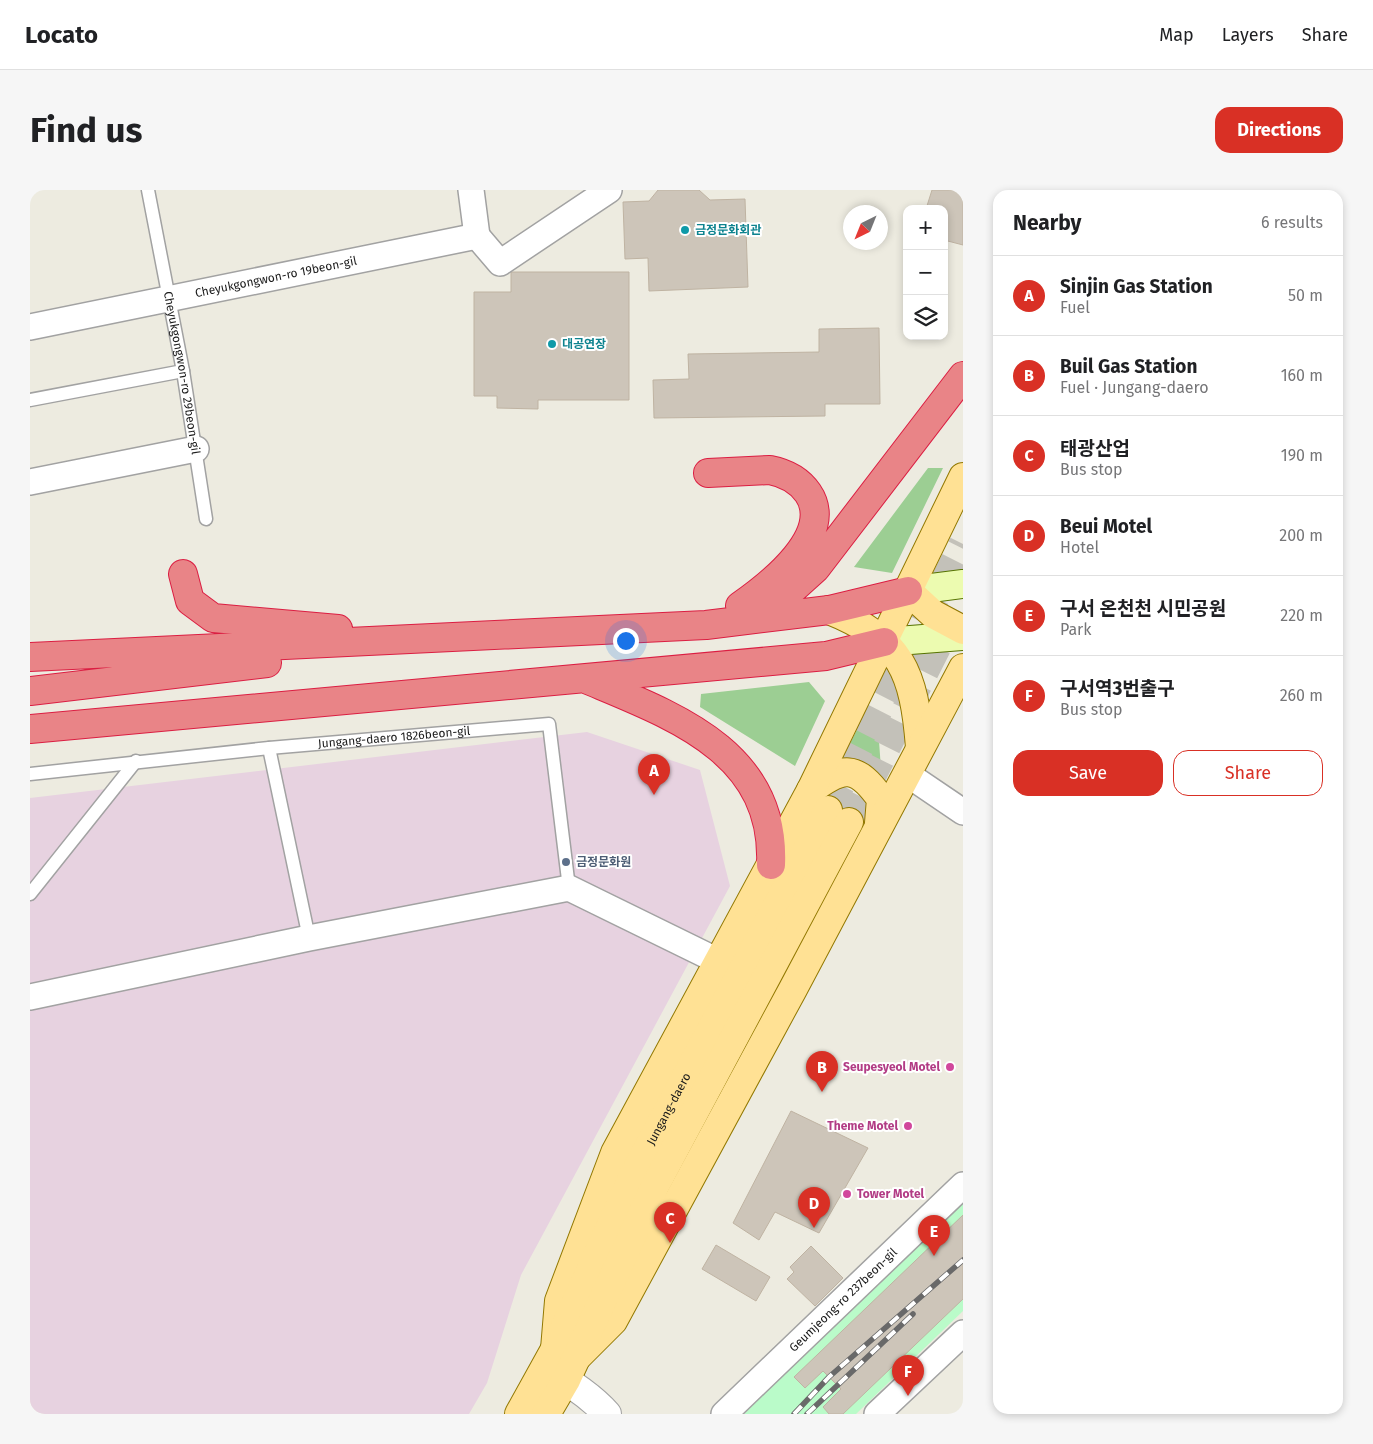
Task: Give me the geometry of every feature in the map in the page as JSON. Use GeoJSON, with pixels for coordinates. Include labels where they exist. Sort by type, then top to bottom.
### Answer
{"type":"FeatureCollection","features":[{"type":"Feature","properties":{"kind":"highway"},"geometry":{"type":"LineString","coordinates":[[706,625],[739,618],[757,610],[785,596],[808,578],[963,376]]}},
{"type":"Feature","properties":{"kind":"highway"},"geometry":{"type":"LineString","coordinates":[[706,625],[747,601],[787,565],[809,539],[816,517],[814,504],[808,493],[786,474],[770,470],[708,473]]}},
{"type":"Feature","properties":{"kind":"highway"},"geometry":{"type":"LineString","coordinates":[[183,574],[190,601],[203,613],[222,620],[467,638]]}},
{"type":"Feature","properties":{"kind":"highway"},"geometry":{"type":"LineString","coordinates":[[30,657],[467,638],[706,625],[829,610],[908,591]]}},
{"type":"Feature","properties":{"kind":"highway"},"geometry":{"type":"LineString","coordinates":[[30,691],[467,638]]}},
{"type":"Feature","properties":{"kind":"highway"},"geometry":{"type":"LineString","coordinates":[[30,729],[826,656],[884,642]]}},
{"type":"Feature","properties":{"kind":"highway"},"geometry":{"type":"LineString","coordinates":[[584,678],[677,719],[706,736],[722,749],[747,779],[764,810],[772,844],[771,865]]}},
{"type":"Feature","properties":{"kind":"main road"},"geometry":{"type":"LineString","coordinates":[[560,1364],[559,1300],[615,1153],[720,962],[811,790],[963,477]]}},
{"type":"Feature","properties":{"kind":"main road"},"geometry":{"type":"LineString","coordinates":[[908,591],[963,584]]}},
{"type":"Feature","properties":{"kind":"main road"},"geometry":{"type":"LineString","coordinates":[[908,591],[932,614],[963,630]]}},
{"type":"Feature","properties":{"kind":"main road"},"geometry":{"type":"LineString","coordinates":[[829,610],[866,628],[884,642],[898,657],[908,676],[918,716],[920,747]]}},
{"type":"Feature","properties":{"kind":"main road"},"geometry":{"type":"LineString","coordinates":[[884,642],[963,636]]}},
{"type":"Feature","properties":{"kind":"main road"},"geometry":{"type":"LineString","coordinates":[[560,1364],[612,1321],[793,989],[963,668]]}},
{"type":"Feature","properties":{"kind":"main road"},"geometry":{"type":"LineString","coordinates":[[811,790],[832,774],[846,771],[869,783],[881,799],[879,824]]}},
{"type":"Feature","properties":{"kind":"main road","name":"Jungang-daero"},"geometry":{"type":"LineString","coordinates":[[519,1414],[560,1364],[654,1186],[838,816]]}},
{"type":"Feature","properties":{"kind":"main road","name":"Jungang-daero"},"geometry":{"type":"LineString","coordinates":[[546,1414],[560,1364]]}},
{"type":"Feature","properties":{"kind":"street"},"geometry":{"type":"LineString","coordinates":[[471,190],[478,236],[500,263],[609,190]]}},
{"type":"Feature","properties":{"kind":"street","name":"Cheyukgongwon-ro 19beon-gil"},"geometry":{"type":"LineString","coordinates":[[30,327],[478,236]]}},
{"type":"Feature","properties":{"kind":"street","name":"Cheyukgongwon-ro 29beon-gil"},"geometry":{"type":"LineString","coordinates":[[30,482],[196,449]]}},
{"type":"Feature","properties":{"kind":"street"},"geometry":{"type":"LineString","coordinates":[[907,774],[963,812]]}},
{"type":"Feature","properties":{"kind":"street"},"geometry":{"type":"LineString","coordinates":[[30,997],[309,938],[569,888],[720,962]]}},
{"type":"Feature","properties":{"kind":"street","name":"Geumjeong-ro 237beon-gil"},"geometry":{"type":"LineString","coordinates":[[724,1414],[963,1185]]}},
{"type":"Feature","properties":{"kind":"street"},"geometry":{"type":"LineString","coordinates":[[877,1414],[963,1333]]}},
{"type":"Feature","properties":{"kind":"street"},"geometry":{"type":"LineString","coordinates":[[560,1364],[607,1414]]}},
{"type":"Feature","properties":{"kind":"lane","name":"Cheyukgongwon-ro 29beon-gil"},"geometry":{"type":"LineString","coordinates":[[148,190],[170,299],[196,449]]}},
{"type":"Feature","properties":{"kind":"lane"},"geometry":{"type":"LineString","coordinates":[[30,400],[183,371]]}},
{"type":"Feature","properties":{"kind":"lane"},"geometry":{"type":"LineString","coordinates":[[196,449],[206,519]]}},
{"type":"Feature","properties":{"kind":"lane","name":"Jungang-daero 1826beon-gil"},"geometry":{"type":"LineString","coordinates":[[269,748],[549,724],[569,888]]}},
{"type":"Feature","properties":{"kind":"lane"},"geometry":{"type":"LineString","coordinates":[[30,774],[269,748],[309,938]]}},
{"type":"Feature","properties":{"kind":"lane"},"geometry":{"type":"LineString","coordinates":[[30,894],[136,761]]}},
{"type":"Feature","properties":{"kind":"shaded area"},"geometry":{"type":"Polygon","coordinates":[[[587,732],[700,770],[730,886],[521,1275],[487,1383],[469,1414],[30,1414],[30,798],[587,732]]]}},
{"type":"Feature","properties":{"kind":"green space"},"geometry":{"type":"Polygon","coordinates":[[[928,468],[943,468],[892,573],[854,567],[928,468]]]}},
{"type":"Feature","properties":{"kind":"green space"},"geometry":{"type":"Polygon","coordinates":[[[809,682],[825,701],[795,766],[700,707],[701,694],[809,682]]]}},
{"type":"Feature","properties":{"kind":"green space"},"geometry":{"type":"Polygon","coordinates":[[[867,710],[877,713],[881,769],[845,753],[867,710]]]}},
{"type":"Feature","properties":{"kind":"green space"},"geometry":{"type":"Polygon","coordinates":[[[963,1202],[963,1311],[856,1414],[744,1414],[822,1335],[963,1202]]]}},
{"type":"Feature","properties":{"kind":"building","name":"금정문화회관"},"geometry":{"type":"Polygon","coordinates":[[[658,190],[699,190],[710,200],[745,199],[748,287],[649,291],[648,258],[625,259],[623,202],[649,201],[658,190]]]}},
{"type":"Feature","properties":{"kind":"building"},"geometry":{"type":"Polygon","coordinates":[[[932,190],[963,190],[963,245],[948,241],[948,205],[927,205],[932,190]]]}},
{"type":"Feature","properties":{"kind":"building","name":"대공연장"},"geometry":{"type":"Polygon","coordinates":[[[511,272],[629,272],[629,400],[538,400],[538,409],[497,408],[497,396],[474,396],[474,292],[511,292],[511,272]]]}},
{"type":"Feature","properties":{"kind":"building"},"geometry":{"type":"Polygon","coordinates":[[[879,328],[880,404],[825,404],[825,416],[654,418],[653,380],[689,379],[688,354],[819,352],[819,329],[879,328]]]}},
{"type":"Feature","properties":{"kind":"building"},"geometry":{"type":"Polygon","coordinates":[[[791,1111],[868,1148],[819,1233],[775,1212],[759,1240],[733,1223],[791,1111]]]}},
{"type":"Feature","properties":{"kind":"building"},"geometry":{"type":"Polygon","coordinates":[[[963,1215],[963,1299],[843,1414],[829,1414],[823,1407],[841,1389],[823,1371],[805,1388],[794,1377],[963,1215]]]}},
{"type":"Feature","properties":{"kind":"building"},"geometry":{"type":"Polygon","coordinates":[[[716,1245],[770,1277],[756,1301],[702,1269],[716,1245]]]}},
{"type":"Feature","properties":{"kind":"building"},"geometry":{"type":"Polygon","coordinates":[[[811,1246],[843,1278],[815,1306],[787,1279],[794,1272],[790,1267],[811,1246]]]}},
{"type":"Feature","properties":{"kind":"tunnel"},"geometry":{"type":"LineString","coordinates":[[828,810],[963,544]]}},
{"type":"Feature","properties":{"kind":"tunnel"},"geometry":{"type":"LineString","coordinates":[[849,822],[963,596]]}},
{"type":"Feature","properties":{"kind":"railway"},"geometry":{"type":"LineString","coordinates":[[794,1414],[829,1377],[963,1260]]}},
{"type":"Feature","properties":{"kind":"railway"},"geometry":{"type":"LineString","coordinates":[[807,1414],[913,1314]]}},
{"type":"Feature","properties":{"kind":"place","name":"금정문화회관"},"geometry":{"type":"Point","coordinates":[685,230]}},
{"type":"Feature","properties":{"kind":"place","name":"대공연장"},"geometry":{"type":"Point","coordinates":[552,344]}},
{"type":"Feature","properties":{"kind":"place","name":"Sinjin Gas Station"},"geometry":{"type":"Point","coordinates":[654,795]}},
{"type":"Feature","properties":{"kind":"place","name":"금정문화원"},"geometry":{"type":"Point","coordinates":[566,862]}},
{"type":"Feature","properties":{"kind":"place","name":"Seupesyeol Motel"},"geometry":{"type":"Point","coordinates":[950,1067]}},
{"type":"Feature","properties":{"kind":"place","name":"Buil Gas Station"},"geometry":{"type":"Point","coordinates":[822,1092]}},
{"type":"Feature","properties":{"kind":"place","name":"Theme Motel"},"geometry":{"type":"Point","coordinates":[908,1126]}},
{"type":"Feature","properties":{"kind":"place","name":"Tower Motel"},"geometry":{"type":"Point","coordinates":[847,1194]}},
{"type":"Feature","properties":{"kind":"place","name":"Beui Motel"},"geometry":{"type":"Point","coordinates":[814,1228]}},
{"type":"Feature","properties":{"kind":"place","name":"태광산업"},"geometry":{"type":"Point","coordinates":[670,1243]}},
{"type":"Feature","properties":{"kind":"place","name":"구서 온천천 시민공원"},"geometry":{"type":"Point","coordinates":[934,1256]}},
{"type":"Feature","properties":{"kind":"place","name":"구서역3번출구"},"geometry":{"type":"Point","coordinates":[908,1396]}}]}
